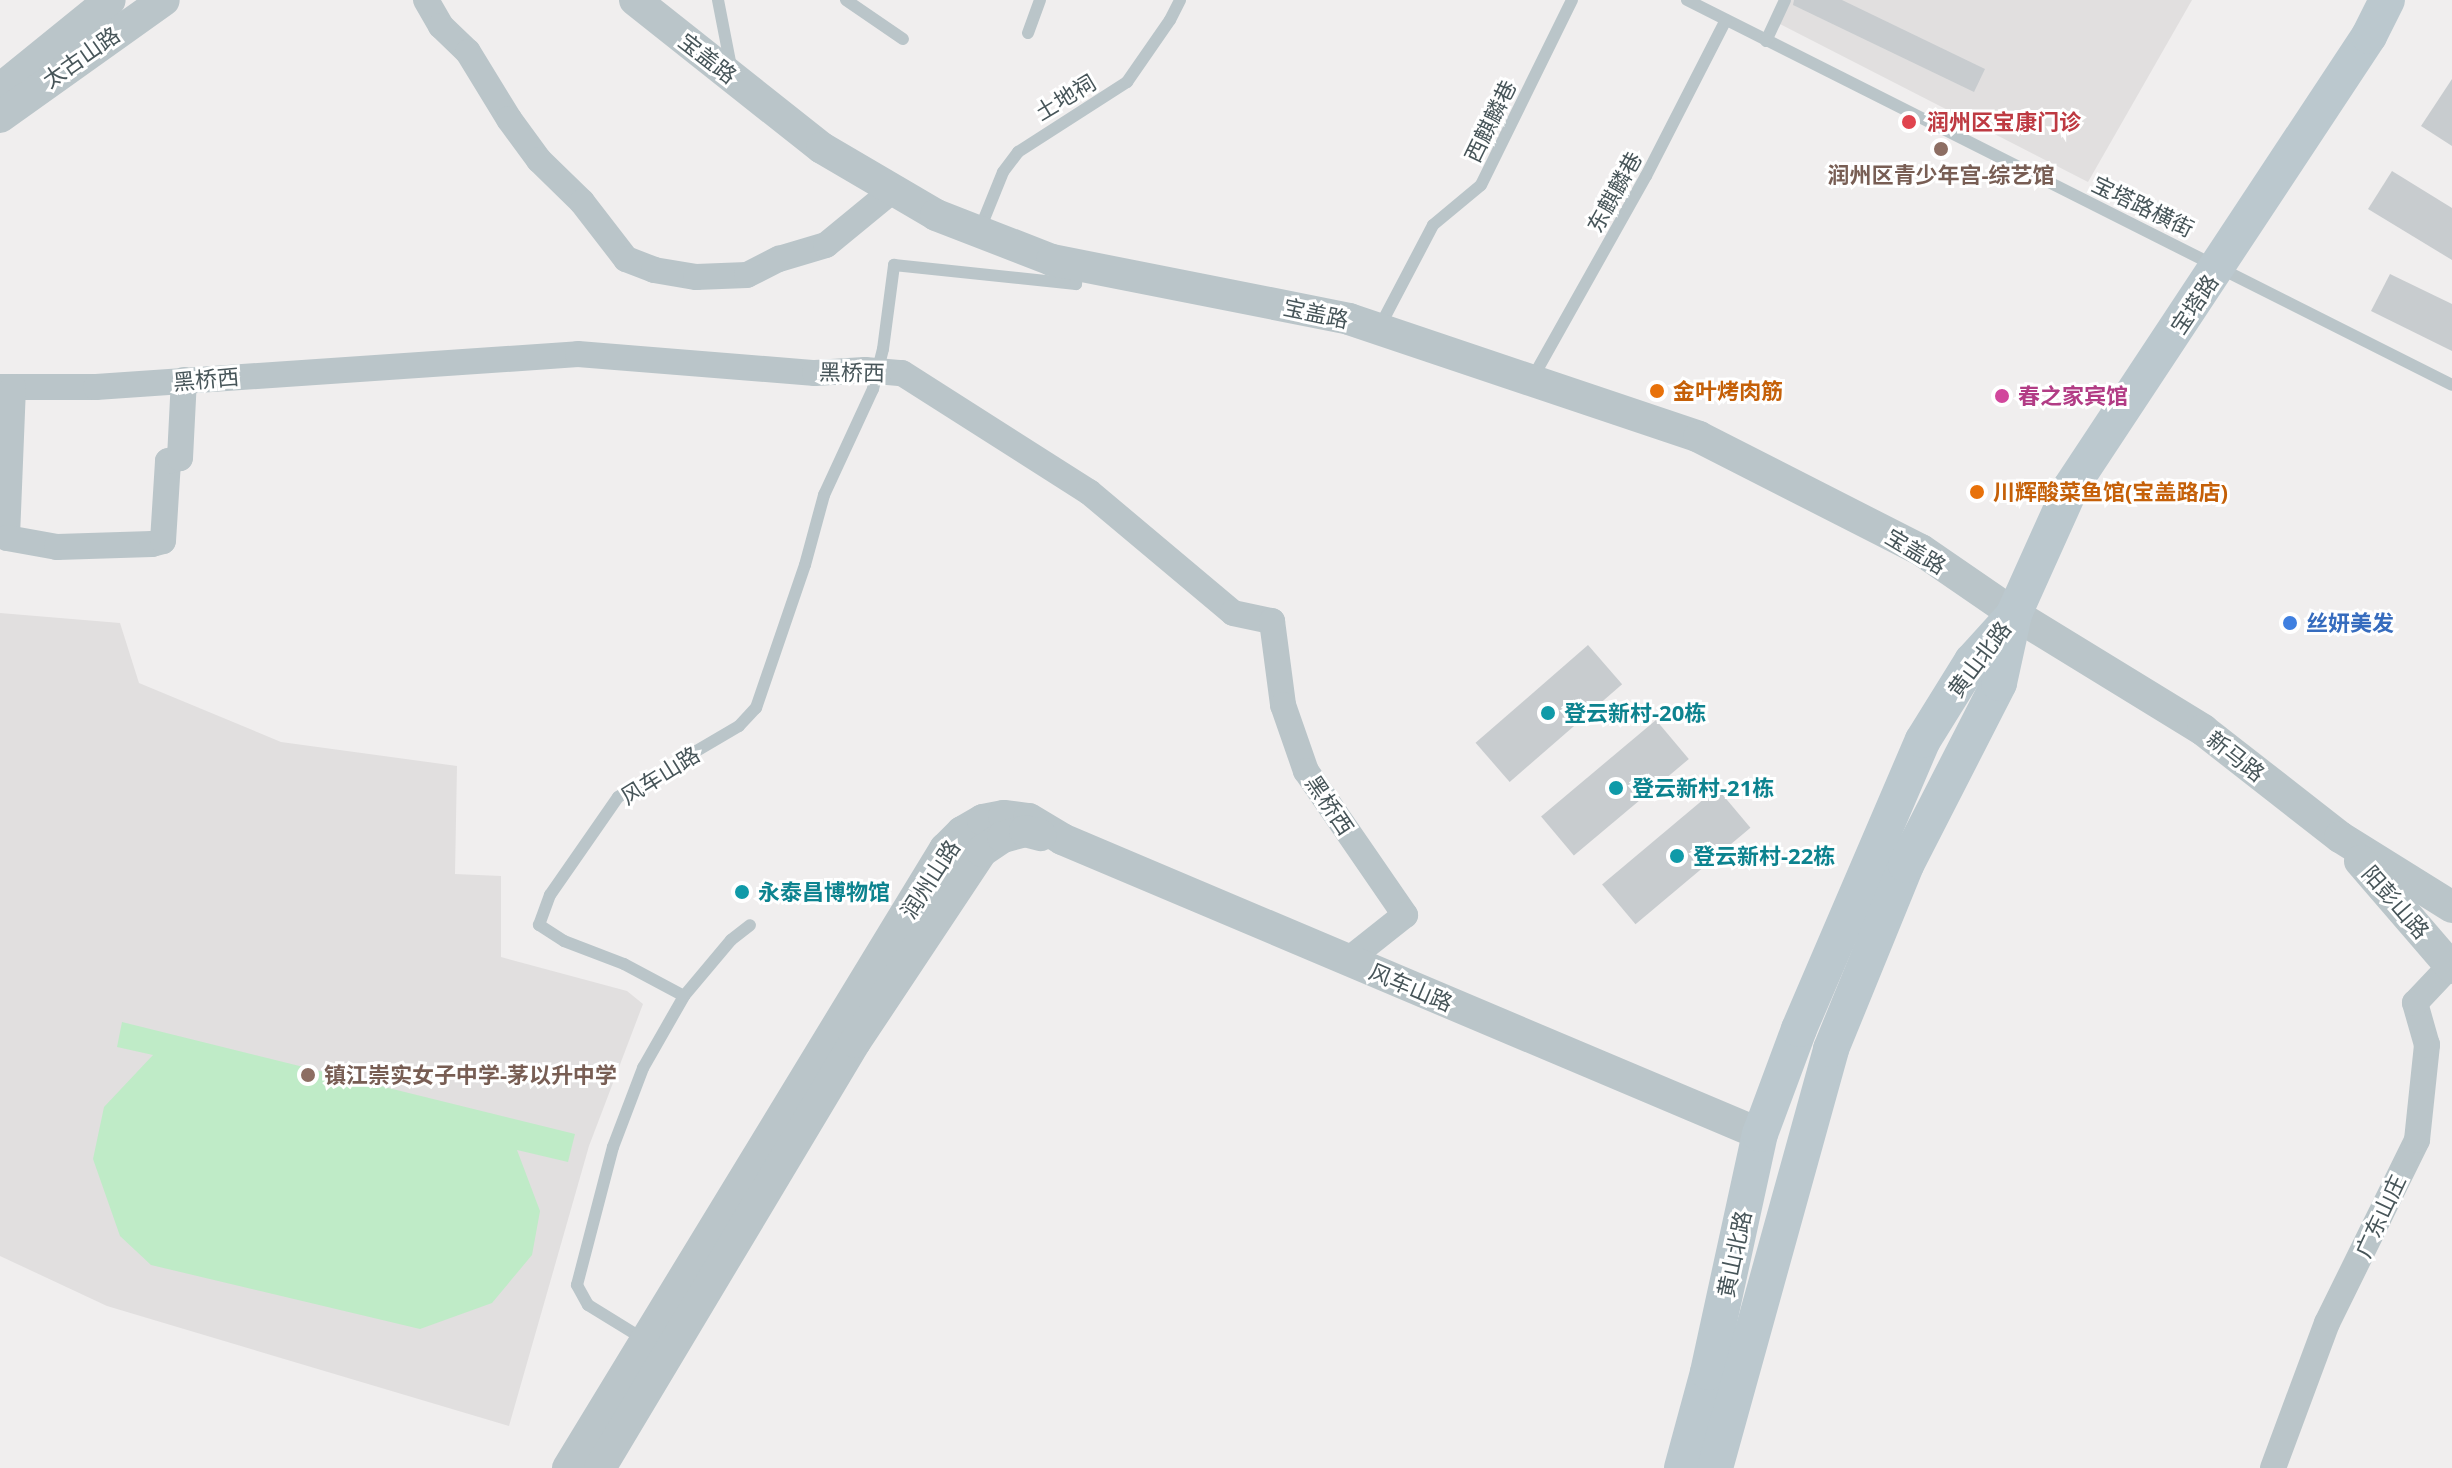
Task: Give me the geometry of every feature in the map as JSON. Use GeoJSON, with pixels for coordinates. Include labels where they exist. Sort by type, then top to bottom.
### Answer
{"type":"FeatureCollection","features":[{"type":"Feature","properties":{"kind":"main road","name":"宝塔路"},"geometry":{"type":"LineString","coordinates":[[2014,614],[2071,487],[2220,266],[2369,36],[2387,0]]}},
{"type":"Feature","properties":{"kind":"main road","name":"黄山北路"},"geometry":{"type":"LineString","coordinates":[[1682,1468],[1708,1372],[1760,1134],[1867,864],[1923,740],[1972,661],[2014,614]]}},
{"type":"Feature","properties":{"kind":"main road","name":"黄山北路"},"geometry":{"type":"LineString","coordinates":[[1715,1468],[1831,1049],[1906,865],[1999,683],[2014,614]]}},
{"type":"Feature","properties":{"kind":"street","name":"太古山路"},"geometry":{"type":"LineString","coordinates":[[0,89],[110,0]]}},
{"type":"Feature","properties":{"kind":"street","name":"太古山路"},"geometry":{"type":"LineString","coordinates":[[0,117],[164,0]]}},
{"type":"Feature","properties":{"kind":"street"},"geometry":{"type":"LineString","coordinates":[[426,0],[441,26],[468,52],[509,119],[539,160],[582,202],[626,259],[654,270],[696,277],[747,275],[779,259],[826,245],[893,190]]}},
{"type":"Feature","properties":{"kind":"street","name":"宝盖路"},"geometry":{"type":"LineString","coordinates":[[635,0],[822,148],[936,215],[1052,260],[1349,319],[1699,437],[1921,550],[2014,614]]}},
{"type":"Feature","properties":{"kind":"street","name":"黑桥西"},"geometry":{"type":"LineString","coordinates":[[7,387],[96,387],[578,354],[815,373],[902,373],[1089,492],[1233,613],[1272,621],[1283,705],[1306,771],[1405,915],[1347,961]]}},
{"type":"Feature","properties":{"kind":"street"},"geometry":{"type":"LineString","coordinates":[[7,387],[7,538],[57,547],[152,544],[163,541],[168,461],[180,458],[184,380]]}},
{"type":"Feature","properties":{"kind":"street","name":"新马路"},"geometry":{"type":"LineString","coordinates":[[2014,614],[2203,730],[2340,837],[2452,907]]}},
{"type":"Feature","properties":{"kind":"street","name":"润州山路"},"geometry":{"type":"LineString","coordinates":[[568,1468],[657,1347],[982,851],[1003,837],[1025,831],[1062,839]]}},
{"type":"Feature","properties":{"kind":"street","name":"阳彭山路"},"geometry":{"type":"LineString","coordinates":[[2340,837],[2451,967]]}},
{"type":"Feature","properties":{"kind":"street","name":"风车山路"},"geometry":{"type":"LineString","coordinates":[[1062,839],[1760,1134]]}},
{"type":"Feature","properties":{"kind":"street","name":"广东山庄"},"geometry":{"type":"LineString","coordinates":[[2273,1468],[2327,1323],[2417,1140],[2427,1045],[2415,1003],[2451,967]]}},
{"type":"Feature","properties":{"kind":"street","name":"润州山路"},"geometry":{"type":"LineString","coordinates":[[600,1468],[657,1347]]}},
{"type":"Feature","properties":{"kind":"lane"},"geometry":{"type":"LineString","coordinates":[[718,0],[733,77]]}},
{"type":"Feature","properties":{"kind":"lane"},"geometry":{"type":"LineString","coordinates":[[846,0],[903,39]]}},
{"type":"Feature","properties":{"kind":"lane"},"geometry":{"type":"LineString","coordinates":[[1028,33],[1040,0]]}},
{"type":"Feature","properties":{"kind":"lane","name":"土地祠"},"geometry":{"type":"LineString","coordinates":[[978,231],[1003,172],[1018,152],[1127,82],[1180,0]]}},
{"type":"Feature","properties":{"kind":"lane","name":"西麒麟巷"},"geometry":{"type":"LineString","coordinates":[[1379,329],[1433,225],[1481,185],[1572,0]]}},
{"type":"Feature","properties":{"kind":"lane","name":"宝塔路横街"},"geometry":{"type":"LineString","coordinates":[[1687,0],[2452,385]]}},
{"type":"Feature","properties":{"kind":"lane"},"geometry":{"type":"LineString","coordinates":[[1766,41],[1785,0]]}},
{"type":"Feature","properties":{"kind":"lane","name":"东麒麟巷"},"geometry":{"type":"LineString","coordinates":[[1531,380],[1646,176],[1726,20]]}},
{"type":"Feature","properties":{"kind":"lane","name":"风车山路"},"geometry":{"type":"LineString","coordinates":[[684,996],[624,964],[564,941],[539,925],[550,895],[618,797],[739,726],[756,708],[805,565],[824,495],[855,432],[877,371],[894,265],[1076,284],[1078,265]]}},
{"type":"Feature","properties":{"kind":"lane"},"geometry":{"type":"LineString","coordinates":[[657,1347],[588,1305],[577,1285],[613,1147],[643,1068],[684,996],[731,940],[750,925]]}},
{"type":"Feature","properties":{"kind":"shaded area"},"geometry":{"type":"Polygon","coordinates":[[[1790,0],[2192,0],[2088,182],[1778,23],[1790,0]]]}},
{"type":"Feature","properties":{"kind":"shaded area","name":"镇江崇实女子中学-茅以升中学"},"geometry":{"type":"Polygon","coordinates":[[[0,613],[120,623],[139,683],[281,742],[457,766],[455,874],[501,876],[501,957],[627,991],[643,1004],[589,1146],[509,1426],[107,1306],[0,1256],[0,613]]]}},
{"type":"Feature","properties":{"kind":"green space"},"geometry":{"type":"Polygon","coordinates":[[[122,1022],[575,1134],[568,1162],[517,1150],[540,1211],[532,1255],[492,1303],[420,1329],[151,1265],[120,1236],[93,1159],[104,1107],[153,1055],[117,1047],[122,1022]]]}},
{"type":"Feature","properties":{"kind":"building"},"geometry":{"type":"Polygon","coordinates":[[[1794,0],[1842,0],[1985,69],[1974,92],[1793,5],[1794,0]]]}},
{"type":"Feature","properties":{"kind":"building"},"geometry":{"type":"Polygon","coordinates":[[[2452,79],[2452,146],[2421,126],[2452,79]]]}},
{"type":"Feature","properties":{"kind":"building"},"geometry":{"type":"Polygon","coordinates":[[[2392,171],[2452,208],[2452,260],[2368,209],[2392,171]]]}},
{"type":"Feature","properties":{"kind":"building"},"geometry":{"type":"Polygon","coordinates":[[[2390,274],[2452,304],[2452,351],[2371,311],[2390,274]]]}},
{"type":"Feature","properties":{"kind":"building","name":"登云新村-20栋"},"geometry":{"type":"Polygon","coordinates":[[[1588,645],[1622,684],[1510,782],[1476,743],[1588,645]]]}},
{"type":"Feature","properties":{"kind":"building","name":"登云新村-21栋"},"geometry":{"type":"Polygon","coordinates":[[[1656,720],[1689,759],[1574,855],[1541,816],[1656,720]]]}},
{"type":"Feature","properties":{"kind":"building","name":"登云新村-22栋"},"geometry":{"type":"Polygon","coordinates":[[[1717,788],[1750,828],[1636,924],[1602,884],[1717,788]]]}},
{"type":"Feature","properties":{"kind":"place","name":"润州区宝康门诊"},"geometry":{"type":"Point","coordinates":[1909,122]}},
{"type":"Feature","properties":{"kind":"place","name":"润州区青少年宫-综艺馆"},"geometry":{"type":"Point","coordinates":[1941,149]}},
{"type":"Feature","properties":{"kind":"place","name":"金叶烤肉筋"},"geometry":{"type":"Point","coordinates":[1657,391]}},
{"type":"Feature","properties":{"kind":"place","name":"春之家宾馆"},"geometry":{"type":"Point","coordinates":[2002,396]}},
{"type":"Feature","properties":{"kind":"place","name":"川辉酸菜鱼馆(宝盖路店)"},"geometry":{"type":"Point","coordinates":[1977,492]}},
{"type":"Feature","properties":{"kind":"place","name":"丝妍美发"},"geometry":{"type":"Point","coordinates":[2290,623]}},
{"type":"Feature","properties":{"kind":"place","name":"登云新村-20栋"},"geometry":{"type":"Point","coordinates":[1548,713]}},
{"type":"Feature","properties":{"kind":"place","name":"登云新村-21栋"},"geometry":{"type":"Point","coordinates":[1616,788]}},
{"type":"Feature","properties":{"kind":"place","name":"登云新村-22栋"},"geometry":{"type":"Point","coordinates":[1677,856]}},
{"type":"Feature","properties":{"kind":"place","name":"永泰昌博物馆"},"geometry":{"type":"Point","coordinates":[742,892]}},
{"type":"Feature","properties":{"kind":"place","name":"镇江崇实女子中学-茅以升中学"},"geometry":{"type":"Point","coordinates":[308,1075]}}]}
